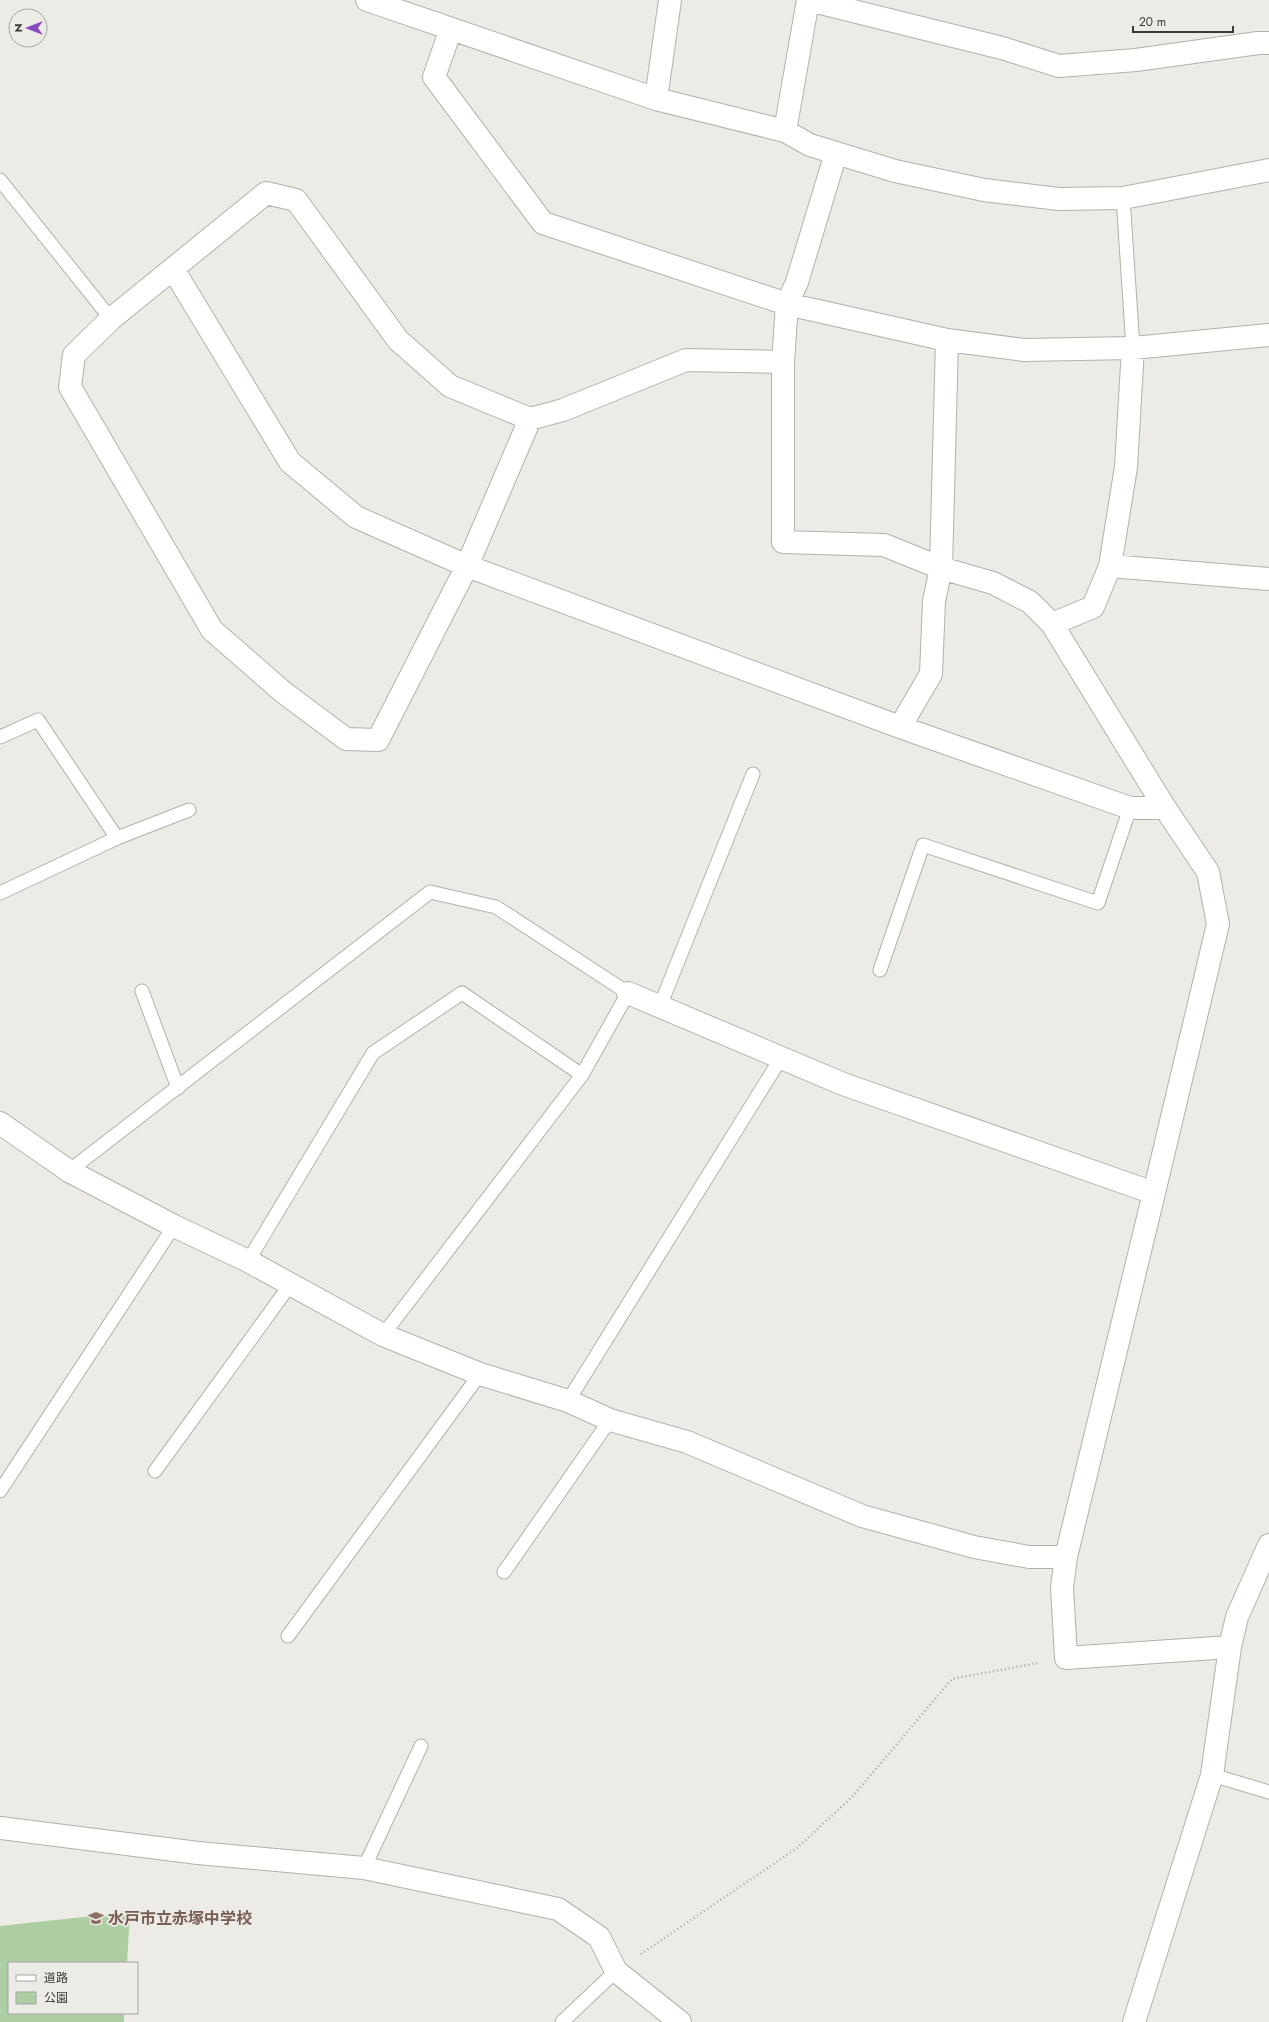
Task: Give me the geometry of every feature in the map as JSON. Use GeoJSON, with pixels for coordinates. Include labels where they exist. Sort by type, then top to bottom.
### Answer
{"type":"FeatureCollection","features":[{"type":"Feature","properties":{"kind":"street"},"geometry":{"type":"LineString","coordinates":[[367,0],[656,99],[784,131],[810,145],[895,171],[984,190],[1059,198],[1123,198],[1269,170]]}},
{"type":"Feature","properties":{"kind":"street"},"geometry":{"type":"LineString","coordinates":[[656,99],[670,0]]}},
{"type":"Feature","properties":{"kind":"street"},"geometry":{"type":"LineString","coordinates":[[784,131],[808,0],[1002,48],[1059,66],[1136,60],[1258,43],[1269,43]]}},
{"type":"Feature","properties":{"kind":"street"},"geometry":{"type":"LineString","coordinates":[[451,29],[434,77],[543,223],[787,304],[947,340],[1024,350],[1134,348],[1269,334]]}},
{"type":"Feature","properties":{"kind":"street"},"geometry":{"type":"LineString","coordinates":[[836,153],[797,282],[787,304],[783,362],[783,542],[884,545],[941,568],[993,583],[1030,602],[1052,624],[1165,808],[1208,872],[1218,924],[1066,1557],[1062,1586],[1066,1658],[1230,1647]]}},
{"type":"Feature","properties":{"kind":"street"},"geometry":{"type":"LineString","coordinates":[[530,419],[467,566],[378,740],[346,739],[283,692],[212,630],[70,387],[74,355],[111,319],[266,193],[296,200],[398,340],[450,386],[530,419],[563,410],[686,360],[783,362]]}},
{"type":"Feature","properties":{"kind":"street"},"geometry":{"type":"LineString","coordinates":[[173,269],[290,462],[356,517],[467,566],[900,727],[1130,808],[1165,808]]}},
{"type":"Feature","properties":{"kind":"street"},"geometry":{"type":"LineString","coordinates":[[900,727],[931,674],[934,601],[941,568],[947,340]]}},
{"type":"Feature","properties":{"kind":"street"},"geometry":{"type":"LineString","coordinates":[[1052,624],[1093,607],[1110,566],[1126,467],[1134,348]]}},
{"type":"Feature","properties":{"kind":"street"},"geometry":{"type":"LineString","coordinates":[[1110,566],[1269,579]]}},
{"type":"Feature","properties":{"kind":"street"},"geometry":{"type":"LineString","coordinates":[[628,993],[842,1084],[1154,1193]]}},
{"type":"Feature","properties":{"kind":"street"},"geometry":{"type":"LineString","coordinates":[[0,1123],[69,1171],[174,1226],[248,1261],[383,1335],[480,1374],[568,1401],[610,1420],[687,1442],[862,1516],[974,1547],[1029,1557],[1066,1557]]}},
{"type":"Feature","properties":{"kind":"street"},"geometry":{"type":"LineString","coordinates":[[1134,2022],[1212,1775],[1230,1647],[1237,1617],[1269,1545]]}},
{"type":"Feature","properties":{"kind":"street"},"geometry":{"type":"LineString","coordinates":[[0,1828],[198,1853],[364,1868],[558,1909],[600,1937],[616,1971],[680,2022]]}},
{"type":"Feature","properties":{"kind":"lane"},"geometry":{"type":"LineString","coordinates":[[0,180],[111,319]]}},
{"type":"Feature","properties":{"kind":"lane"},"geometry":{"type":"LineString","coordinates":[[1123,198],[1134,348]]}},
{"type":"Feature","properties":{"kind":"lane"},"geometry":{"type":"LineString","coordinates":[[0,736],[38,720],[117,838]]}},
{"type":"Feature","properties":{"kind":"lane"},"geometry":{"type":"LineString","coordinates":[[660,1006],[753,774]]}},
{"type":"Feature","properties":{"kind":"lane"},"geometry":{"type":"LineString","coordinates":[[880,970],[923,845],[1098,903],[1130,808]]}},
{"type":"Feature","properties":{"kind":"lane"},"geometry":{"type":"LineString","coordinates":[[0,892],[117,838],[189,810]]}},
{"type":"Feature","properties":{"kind":"lane"},"geometry":{"type":"LineString","coordinates":[[69,1171],[430,892],[496,907],[628,993],[582,1075],[383,1335]]}},
{"type":"Feature","properties":{"kind":"lane"},"geometry":{"type":"LineString","coordinates":[[142,991],[178,1088]]}},
{"type":"Feature","properties":{"kind":"lane"},"geometry":{"type":"LineString","coordinates":[[248,1261],[373,1053],[462,993],[582,1075]]}},
{"type":"Feature","properties":{"kind":"lane"},"geometry":{"type":"LineString","coordinates":[[568,1401],[781,1058]]}},
{"type":"Feature","properties":{"kind":"lane"},"geometry":{"type":"LineString","coordinates":[[0,1491],[174,1226]]}},
{"type":"Feature","properties":{"kind":"lane"},"geometry":{"type":"LineString","coordinates":[[155,1471],[290,1285]]}},
{"type":"Feature","properties":{"kind":"lane"},"geometry":{"type":"LineString","coordinates":[[288,1636],[480,1374]]}},
{"type":"Feature","properties":{"kind":"lane"},"geometry":{"type":"LineString","coordinates":[[504,1572],[610,1420]]}},
{"type":"Feature","properties":{"kind":"lane"},"geometry":{"type":"LineString","coordinates":[[364,1868],[421,1746]]}},
{"type":"Feature","properties":{"kind":"lane"},"geometry":{"type":"LineString","coordinates":[[1212,1775],[1269,1792]]}},
{"type":"Feature","properties":{"kind":"lane"},"geometry":{"type":"LineString","coordinates":[[562,2022],[616,1971]]}},
{"type":"Feature","properties":{"kind":"path"},"geometry":{"type":"LineString","coordinates":[[616,1971],[797,1848],[852,1796],[952,1679],[1066,1658]]}},
{"type":"Feature","properties":{"kind":"green space"},"geometry":{"type":"Polygon","coordinates":[[[130,1912],[127,1962],[8,1962],[8,2014],[124,2014],[124,2022],[0,2022],[0,1926],[130,1912]]]}},
{"type":"Feature","properties":{"kind":"place","name":"水戸市立赤塚中学校"},"geometry":{"type":"Point","coordinates":[96,1918]}}]}
